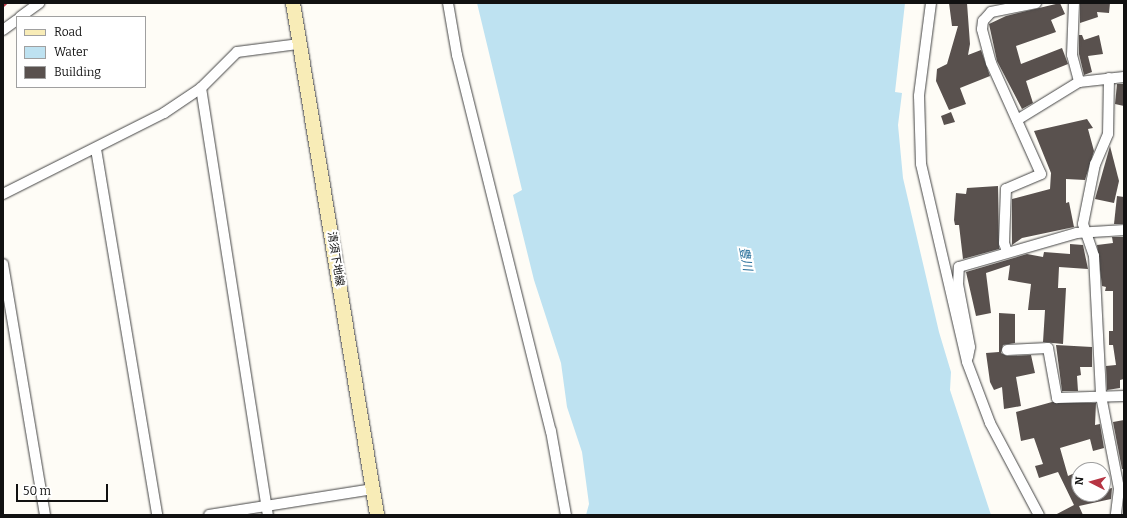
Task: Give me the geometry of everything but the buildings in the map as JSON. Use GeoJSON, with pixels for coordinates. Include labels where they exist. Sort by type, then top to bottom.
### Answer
{"type":"FeatureCollection","features":[{"type":"Feature","properties":{"kind":"main road","name":"清須下地線"},"geometry":{"type":"LineString","coordinates":[[293,3],[377,515]]}},
{"type":"Feature","properties":{"kind":"street"},"geometry":{"type":"LineString","coordinates":[[21,16],[39,3]]}},
{"type":"Feature","properties":{"kind":"street"},"geometry":{"type":"LineString","coordinates":[[448,3],[457,55],[551,431],[566,515]]}},
{"type":"Feature","properties":{"kind":"street"},"geometry":{"type":"LineString","coordinates":[[932,3],[919,96],[921,164],[950,299],[967,362],[990,423],[1040,515]]}},
{"type":"Feature","properties":{"kind":"street"},"geometry":{"type":"LineString","coordinates":[[1008,252],[1004,243],[1006,189],[1041,174],[1018,129],[1017,120],[991,63],[982,29],[983,21],[992,12],[1036,3]]}},
{"type":"Feature","properties":{"kind":"street"},"geometry":{"type":"LineString","coordinates":[[1074,3],[1072,55],[1079,82]]}},
{"type":"Feature","properties":{"kind":"street"},"geometry":{"type":"LineString","coordinates":[[3,30],[16,21]]}},
{"type":"Feature","properties":{"kind":"street"},"geometry":{"type":"LineString","coordinates":[[3,194],[96,149],[164,113],[201,88],[237,52],[299,44]]}},
{"type":"Feature","properties":{"kind":"street"},"geometry":{"type":"LineString","coordinates":[[1017,120],[1079,82],[1124,77]]}},
{"type":"Feature","properties":{"kind":"street"},"geometry":{"type":"LineString","coordinates":[[1109,78],[1108,134],[1095,164],[1083,224],[1087,231],[1094,256],[1100,396],[1122,495],[1116,515]]}},
{"type":"Feature","properties":{"kind":"street"},"geometry":{"type":"LineString","coordinates":[[201,88],[267,511]]}},
{"type":"Feature","properties":{"kind":"street"},"geometry":{"type":"LineString","coordinates":[[96,149],[157,515]]}},
{"type":"Feature","properties":{"kind":"street"},"geometry":{"type":"LineString","coordinates":[[967,362],[970,347],[957,272],[964,265],[1087,231],[1124,230]]}},
{"type":"Feature","properties":{"kind":"street"},"geometry":{"type":"LineString","coordinates":[[3,264],[45,515]]}},
{"type":"Feature","properties":{"kind":"street"},"geometry":{"type":"LineString","coordinates":[[1007,350],[1048,348],[1057,398],[1124,396]]}},
{"type":"Feature","properties":{"kind":"street"},"geometry":{"type":"LineString","coordinates":[[209,515],[267,511],[373,489]]}},
{"type":"Feature","properties":{"kind":"water","name":"豊川"},"geometry":{"type":"Polygon","coordinates":[[[477,3],[905,3],[895,92],[902,93],[898,125],[903,178],[939,332],[951,372],[950,390],[991,515],[586,515],[589,504],[582,452],[567,407],[561,363],[534,280],[513,195],[522,190],[477,3]]]}}]}
